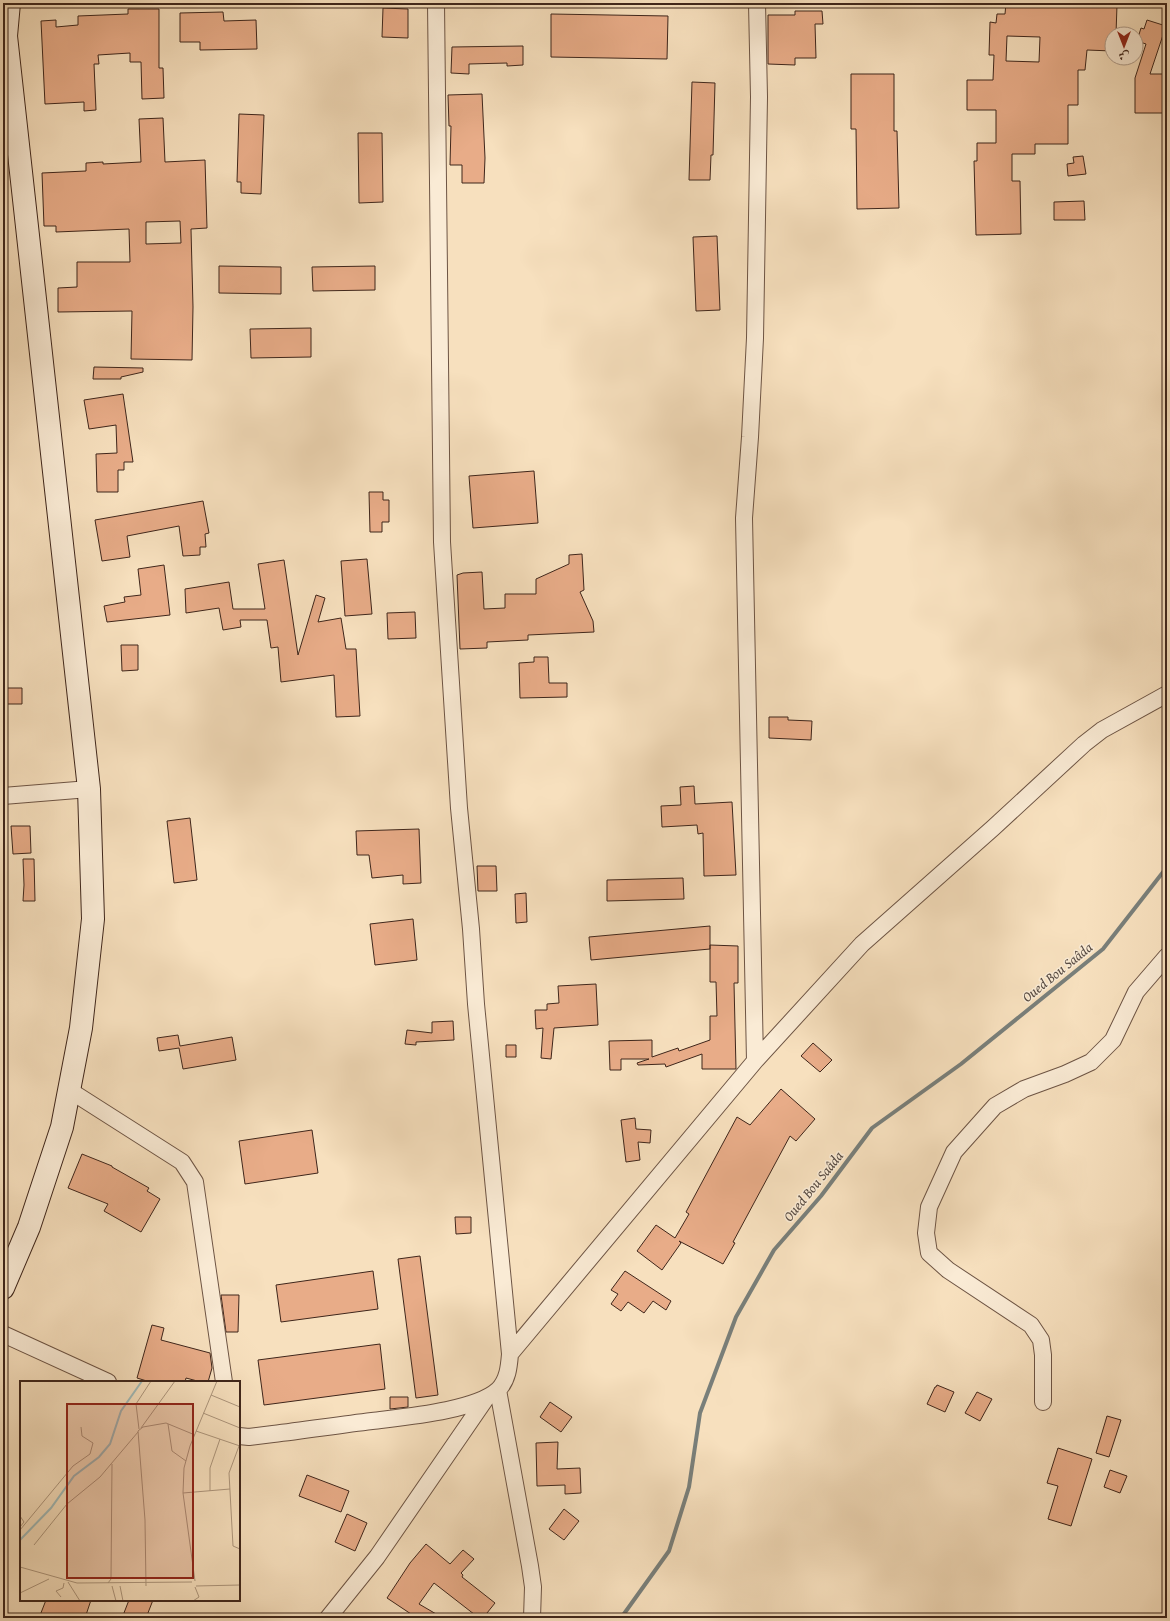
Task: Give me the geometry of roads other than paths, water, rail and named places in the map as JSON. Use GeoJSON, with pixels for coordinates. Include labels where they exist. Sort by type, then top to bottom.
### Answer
{"type":"FeatureCollection","features":[{"type":"Feature","properties":{"kind":"main road"},"geometry":{"type":"LineString","coordinates":[[3,1288],[32,1220],[62,1127],[81,1028],[93,918],[89,789],[5,30],[9,3]]}},
{"type":"Feature","properties":{"kind":"street"},"geometry":{"type":"LineString","coordinates":[[328,1618],[377,1557],[509,1370],[510,1354],[476,1004],[471,929],[459,808],[442,542],[436,3]]}},
{"type":"Feature","properties":{"kind":"street"},"geometry":{"type":"LineString","coordinates":[[755,1061],[744,518],[755,338],[759,97],[757,3]]}},
{"type":"Feature","properties":{"kind":"street"},"geometry":{"type":"LineString","coordinates":[[510,1354],[755,1061],[862,944],[994,828],[1084,744],[1102,730],[1167,694]]}},
{"type":"Feature","properties":{"kind":"street"},"geometry":{"type":"LineString","coordinates":[[3,796],[89,789]]}},
{"type":"Feature","properties":{"kind":"street"},"geometry":{"type":"LineString","coordinates":[[1043,1402],[1043,1355],[1041,1340],[1031,1325],[948,1270],[929,1254],[926,1233],[929,1207],[954,1152],[995,1106],[1024,1089],[1065,1074],[1091,1062],[1112,1040],[1136,992],[1167,956]]}},
{"type":"Feature","properties":{"kind":"street"},"geometry":{"type":"LineString","coordinates":[[69,1090],[182,1162],[196,1182],[224,1381]]}},
{"type":"Feature","properties":{"kind":"street"},"geometry":{"type":"LineString","coordinates":[[3,1334],[106,1381]]}},
{"type":"Feature","properties":{"kind":"street"},"geometry":{"type":"LineString","coordinates":[[240,1436],[249,1437],[432,1413],[460,1407],[492,1393]]}},
{"type":"Feature","properties":{"kind":"street"},"geometry":{"type":"LineString","coordinates":[[492,1393],[530,1566],[533,1587],[532,1618]]}},
{"type":"Feature","properties":{"kind":"waterway","name":"Oued Bou Saâda"},"geometry":{"type":"LineString","coordinates":[[621,1618],[669,1551],[689,1487],[700,1413],[736,1317],[774,1250],[821,1196],[872,1128],[961,1064],[1103,949],[1167,867]]}}]}
